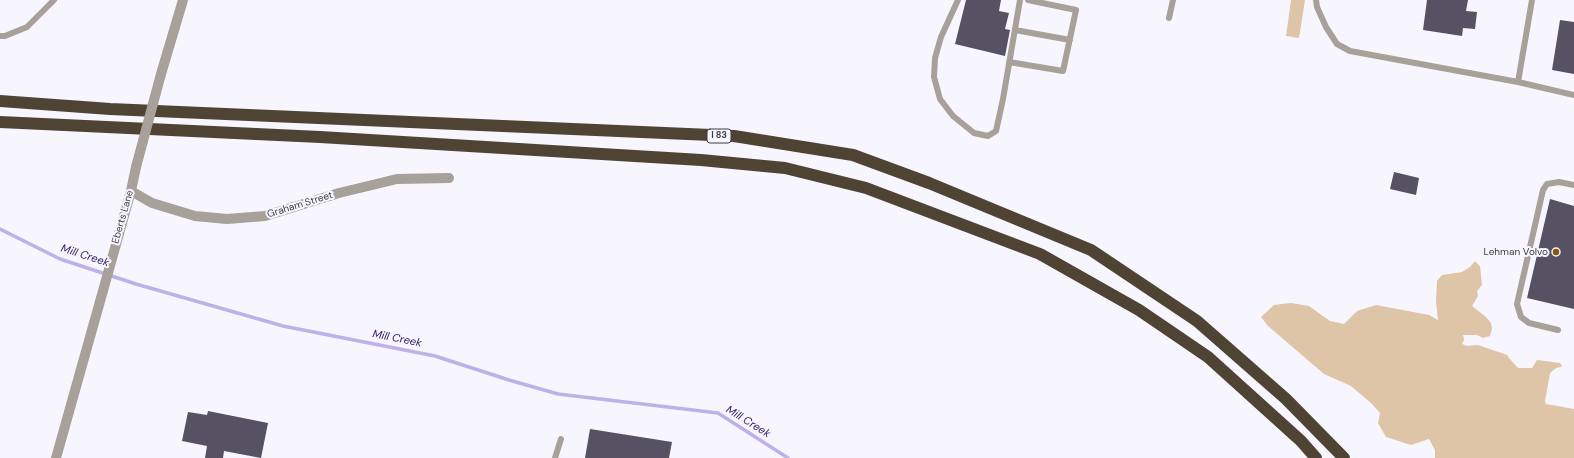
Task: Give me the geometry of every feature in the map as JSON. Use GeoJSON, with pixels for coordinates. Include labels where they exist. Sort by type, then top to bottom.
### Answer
{"type":"FeatureCollection","features":[{"type":"Feature","properties":{"kind":"highway","name":"I 83"},"geometry":{"type":"LineString","coordinates":[[0,101],[110,109],[734,136],[853,155],[936,186],[1091,250],[1197,321],[1286,399],[1344,458]]}},
{"type":"Feature","properties":{"kind":"highway"},"geometry":{"type":"LineString","coordinates":[[0,122],[320,136],[701,160],[785,168],[866,188],[1040,254],[1139,310],[1208,357],[1301,441],[1316,458]]}},
{"type":"Feature","properties":{"kind":"street","name":"Eberts Lane"},"geometry":{"type":"LineString","coordinates":[[56,458],[131,191],[161,74],[183,0]]}},
{"type":"Feature","properties":{"kind":"street","name":"Graham Street"},"geometry":{"type":"LineString","coordinates":[[131,191],[152,203],[166,208],[195,216],[227,219],[265,216],[339,193],[397,179],[449,178]]}},
{"type":"Feature","properties":{"kind":"lane"},"geometry":{"type":"LineString","coordinates":[[0,36],[5,36],[27,27],[54,0]]}},
{"type":"Feature","properties":{"kind":"lane"},"geometry":{"type":"LineString","coordinates":[[958,0],[941,37],[935,58],[934,77],[940,99],[953,116],[974,134],[988,136],[996,131],[1020,0]]}},
{"type":"Feature","properties":{"kind":"lane"},"geometry":{"type":"LineString","coordinates":[[1009,62],[1063,71],[1076,10],[1028,0]]}},
{"type":"Feature","properties":{"kind":"lane"},"geometry":{"type":"LineString","coordinates":[[1169,18],[1173,0]]}},
{"type":"Feature","properties":{"kind":"lane"},"geometry":{"type":"LineString","coordinates":[[1316,0],[1326,27],[1337,44],[1350,51],[1518,82],[1574,95]]}},
{"type":"Feature","properties":{"kind":"lane"},"geometry":{"type":"LineString","coordinates":[[1518,82],[1532,0]]}},
{"type":"Feature","properties":{"kind":"lane"},"geometry":{"type":"LineString","coordinates":[[1015,30],[1070,40]]}},
{"type":"Feature","properties":{"kind":"lane"},"geometry":{"type":"LineString","coordinates":[[1558,330],[1529,323],[1521,316],[1517,304],[1543,190],[1547,184],[1559,182],[1574,185]]}},
{"type":"Feature","properties":{"kind":"lane"},"geometry":{"type":"LineString","coordinates":[[555,458],[561,440]]}},
{"type":"Feature","properties":{"kind":"shaded area"},"geometry":{"type":"Polygon","coordinates":[[[1291,0],[1305,0],[1299,38],[1286,36],[1291,0]]]}},
{"type":"Feature","properties":{"kind":"shaded area"},"geometry":{"type":"Polygon","coordinates":[[[1475,261],[1480,266],[1482,285],[1477,291],[1478,296],[1472,306],[1486,317],[1491,323],[1492,329],[1490,336],[1483,338],[1477,335],[1463,335],[1464,340],[1462,344],[1467,346],[1478,345],[1507,355],[1518,368],[1532,368],[1537,360],[1560,363],[1562,366],[1561,367],[1556,368],[1550,373],[1545,401],[1546,404],[1574,409],[1574,458],[1435,458],[1435,450],[1429,439],[1411,445],[1386,437],[1378,423],[1380,413],[1371,403],[1351,386],[1324,374],[1268,326],[1261,317],[1274,305],[1291,303],[1309,306],[1330,321],[1344,324],[1357,311],[1376,305],[1429,315],[1438,320],[1436,302],[1437,281],[1442,275],[1462,272],[1470,267],[1475,261]]]}},
{"type":"Feature","properties":{"kind":"building"},"geometry":{"type":"Polygon","coordinates":[[[966,0],[1001,0],[999,11],[1009,13],[1005,29],[1010,30],[1005,56],[955,44],[966,0]]]}},
{"type":"Feature","properties":{"kind":"building"},"geometry":{"type":"Polygon","coordinates":[[[1427,0],[1468,0],[1466,11],[1477,12],[1475,29],[1463,28],[1462,36],[1423,30],[1427,0]]]}},
{"type":"Feature","properties":{"kind":"building"},"geometry":{"type":"Polygon","coordinates":[[[1560,20],[1574,22],[1574,74],[1552,70],[1560,20]]]}},
{"type":"Feature","properties":{"kind":"building"},"geometry":{"type":"Polygon","coordinates":[[[1394,172],[1419,178],[1416,195],[1390,189],[1394,172]]]}},
{"type":"Feature","properties":{"kind":"building","name":"Lehman Volvo"},"geometry":{"type":"Polygon","coordinates":[[[1550,199],[1574,206],[1574,309],[1527,298],[1550,199]]]}},
{"type":"Feature","properties":{"kind":"building"},"geometry":{"type":"Polygon","coordinates":[[[208,411],[268,423],[261,458],[224,451],[223,458],[205,458],[207,446],[182,441],[188,412],[207,415],[208,411]]]}},
{"type":"Feature","properties":{"kind":"building"},"geometry":{"type":"Polygon","coordinates":[[[590,429],[672,442],[669,458],[585,458],[590,429]]]}},
{"type":"Feature","properties":{"kind":"waterway","name":"Mill Creek"},"geometry":{"type":"LineString","coordinates":[[0,229],[60,259],[136,284],[283,326],[435,356],[558,394],[718,413],[788,458]]}},
{"type":"Feature","properties":{"kind":"place","name":"Lehman Volvo"},"geometry":{"type":"Point","coordinates":[1556,252]}}]}
